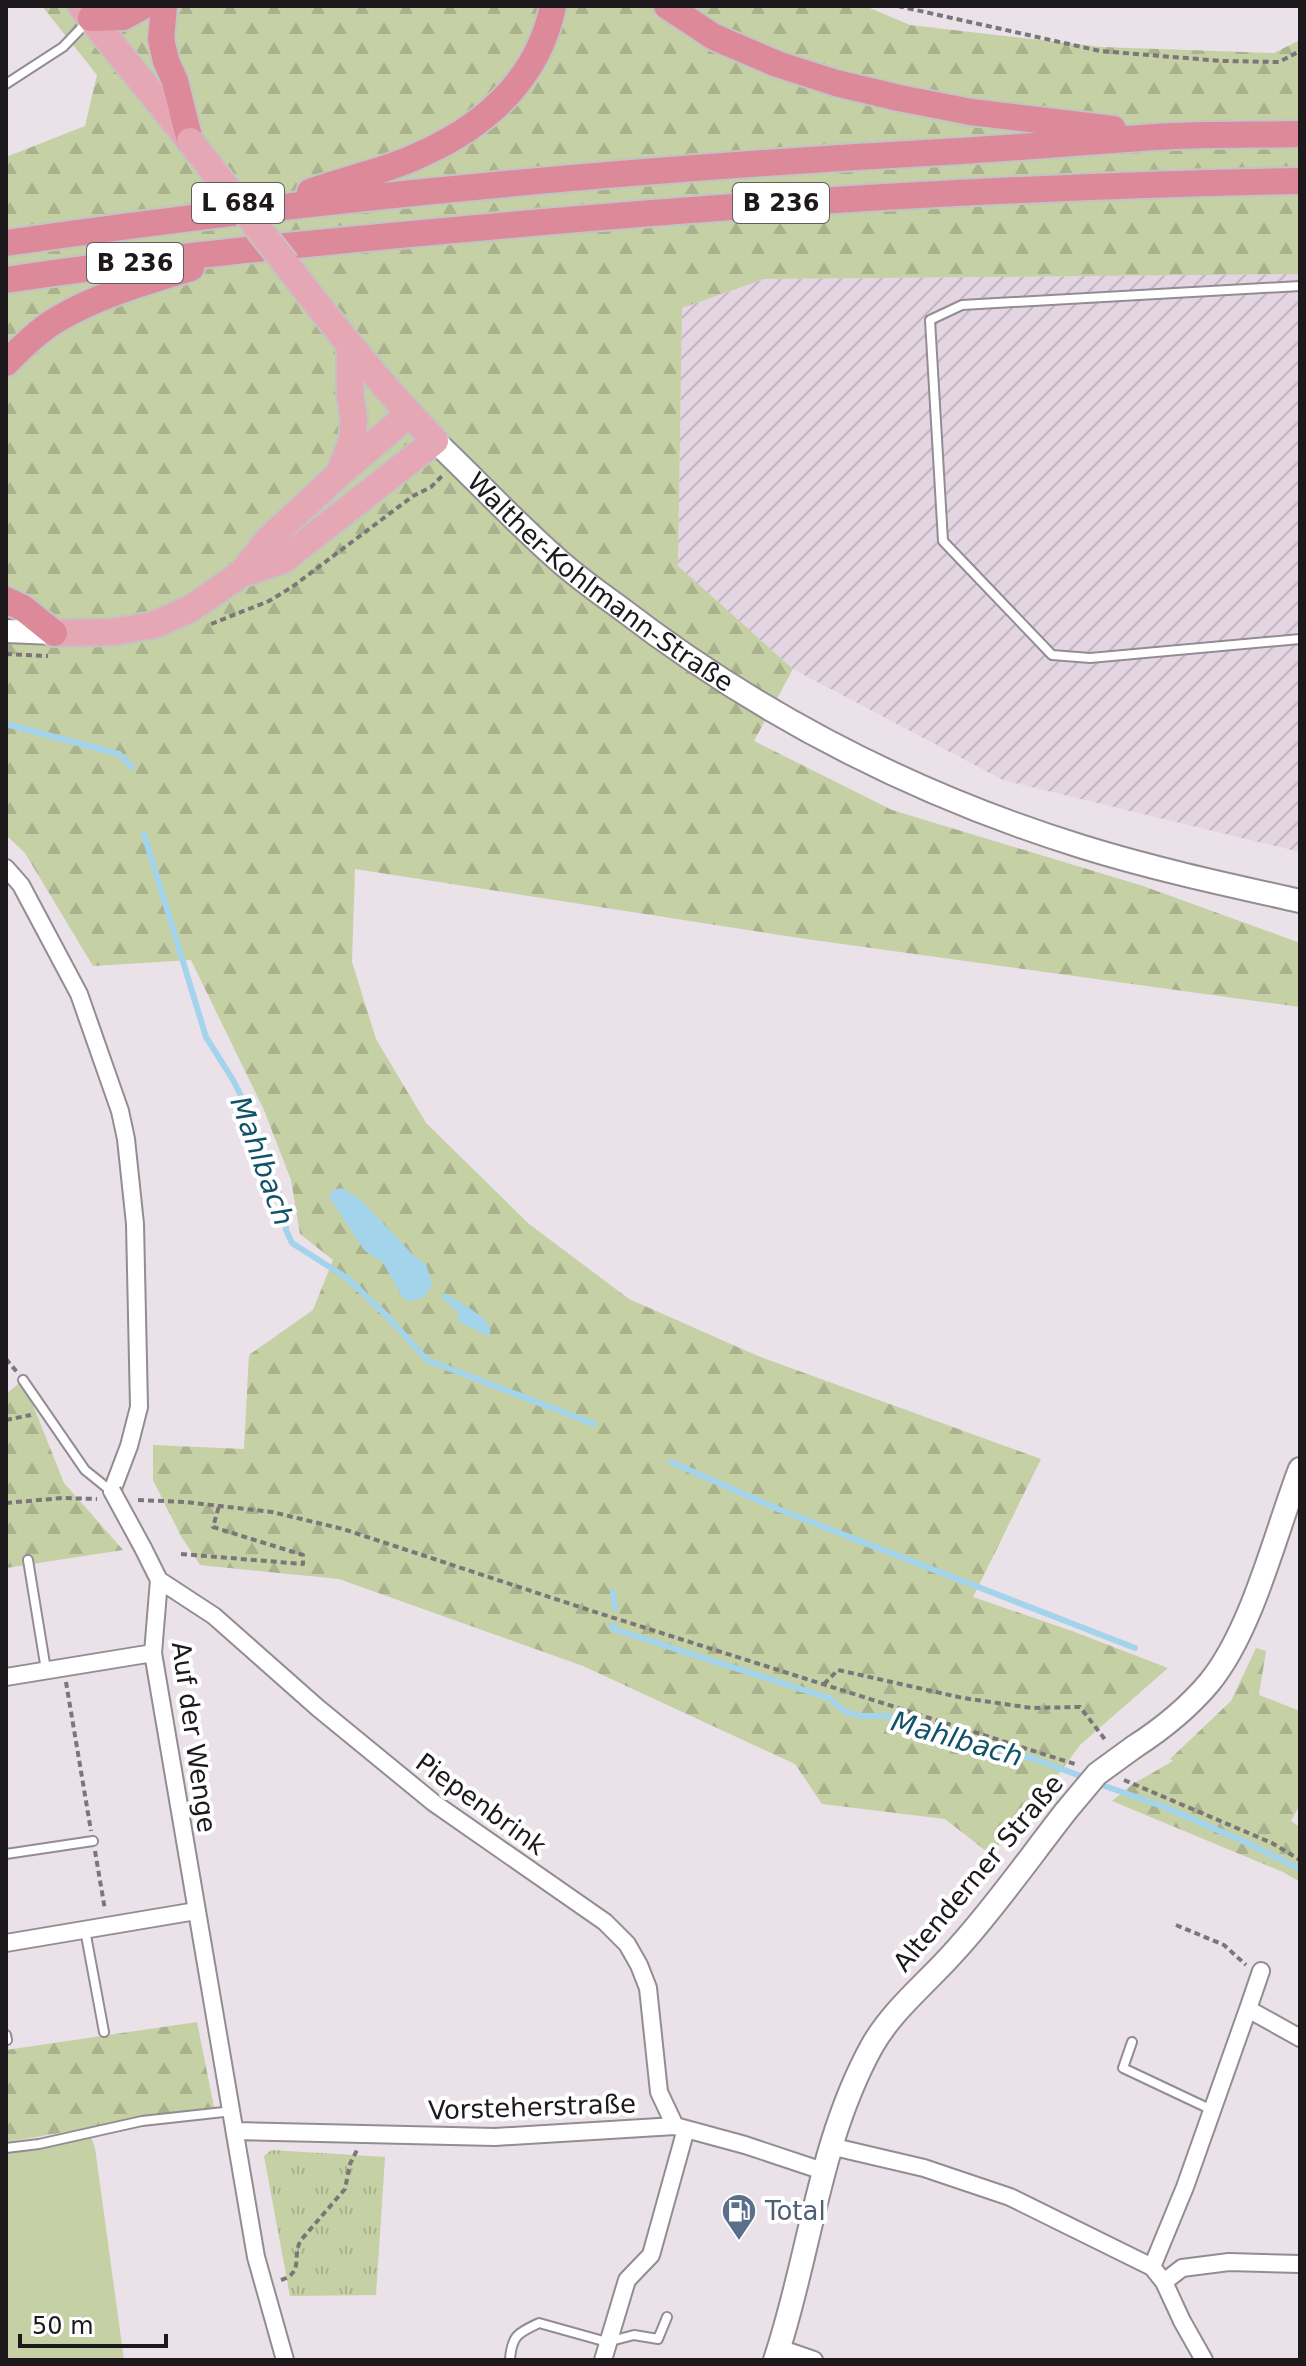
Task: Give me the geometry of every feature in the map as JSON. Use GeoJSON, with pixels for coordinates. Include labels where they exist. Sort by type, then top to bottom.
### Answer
{"type":"FeatureCollection","features":[{"type":"Feature","properties":{"kind":"highway"},"geometry":{"type":"LineString","coordinates":[[90,10],[123,17],[143,6]]}},
{"type":"Feature","properties":{"kind":"highway"},"geometry":{"type":"LineString","coordinates":[[164,6],[161,39],[182,125]]}},
{"type":"Feature","properties":{"kind":"highway"},"geometry":{"type":"LineString","coordinates":[[261,208],[425,153],[485,117],[524,77],[550,24],[553,6]]}},
{"type":"Feature","properties":{"kind":"highway"},"geometry":{"type":"LineString","coordinates":[[667,6],[714,37],[777,64],[836,83],[971,112],[1160,136]]}},
{"type":"Feature","properties":{"kind":"highway","name":"B 236"},"geometry":{"type":"LineString","coordinates":[[6,243],[261,208],[441,188],[808,159],[1030,147],[1160,136],[1300,134]]}},
{"type":"Feature","properties":{"kind":"highway","name":"B 236"},"geometry":{"type":"LineString","coordinates":[[6,280],[264,248],[627,214],[820,200],[1300,181]]}},
{"type":"Feature","properties":{"kind":"highway"},"geometry":{"type":"LineString","coordinates":[[6,363],[56,320],[90,302],[125,288],[264,248]]}},
{"type":"Feature","properties":{"kind":"highway"},"geometry":{"type":"LineString","coordinates":[[6,600],[23,608],[54,633]]}},
{"type":"Feature","properties":{"kind":"main road","name":"Walther-Kohlmann-Straße"},"geometry":{"type":"LineString","coordinates":[[90,10],[182,125],[344,340],[409,414],[557,559],[681,654],[765,707],[909,782],[1084,847],[1300,901]]}},
{"type":"Feature","properties":{"kind":"main road"},"geometry":{"type":"LineString","coordinates":[[340,473],[352,440],[354,419],[344,340]]}},
{"type":"Feature","properties":{"kind":"main road"},"geometry":{"type":"LineString","coordinates":[[241,574],[268,540],[409,414]]}},
{"type":"Feature","properties":{"kind":"main road"},"geometry":{"type":"LineString","coordinates":[[6,631],[112,632],[154,625],[190,609],[241,574],[283,560],[435,441]]}},
{"type":"Feature","properties":{"kind":"main road","name":"Altenderner Straße"},"geometry":{"type":"LineString","coordinates":[[777,2354],[830,2146],[852,2088],[886,2024],[963,1942],[1097,1774],[1173,1719],[1204,1689],[1222,1665],[1255,1597],[1300,1469]]}},
{"type":"Feature","properties":{"kind":"street"},"geometry":{"type":"LineString","coordinates":[[6,868],[21,885],[79,994],[120,1111],[135,1224],[139,1407],[112,1491],[159,1580]]}},
{"type":"Feature","properties":{"kind":"street","name":"Auf der Wenge"},"geometry":{"type":"LineString","coordinates":[[159,1580],[153,1653],[256,2257],[285,2360]]}},
{"type":"Feature","properties":{"kind":"street","name":"Piepenbrink"},"geometry":{"type":"LineString","coordinates":[[159,1580],[214,1616],[318,1708],[434,1803],[605,1922],[627,1944],[648,1988],[659,2092],[680,2128]]}},
{"type":"Feature","properties":{"kind":"street"},"geometry":{"type":"LineString","coordinates":[[6,1677],[153,1653]]}},
{"type":"Feature","properties":{"kind":"street"},"geometry":{"type":"LineString","coordinates":[[6,1943],[196,1911]]}},
{"type":"Feature","properties":{"kind":"street"},"geometry":{"type":"LineString","coordinates":[[1152,2267],[1185,2187],[1260,1974]]}},
{"type":"Feature","properties":{"kind":"street"},"geometry":{"type":"LineString","coordinates":[[1248,2009],[1300,2038]]}},
{"type":"Feature","properties":{"kind":"street"},"geometry":{"type":"LineString","coordinates":[[603,2360],[627,2280],[651,2255],[680,2128]]}},
{"type":"Feature","properties":{"kind":"street","name":"Vorsteherstraße"},"geometry":{"type":"LineString","coordinates":[[236,2131],[495,2137],[680,2128],[745,2145],[823,2171]]}},
{"type":"Feature","properties":{"kind":"street"},"geometry":{"type":"LineString","coordinates":[[830,2146],[924,2168],[999,2193],[1152,2267],[1164,2282],[1204,2360]]}},
{"type":"Feature","properties":{"kind":"street"},"geometry":{"type":"LineString","coordinates":[[1164,2282],[1182,2268],[1229,2262],[1300,2264]]}},
{"type":"Feature","properties":{"kind":"street"},"geometry":{"type":"LineString","coordinates":[[777,2354],[814,2360]]}},
{"type":"Feature","properties":{"kind":"lane"},"geometry":{"type":"LineString","coordinates":[[6,84],[63,47],[90,10]]}},
{"type":"Feature","properties":{"kind":"lane"},"geometry":{"type":"LineString","coordinates":[[1300,286],[962,305],[930,320],[943,541],[1052,655],[1090,658],[1300,639]]}},
{"type":"Feature","properties":{"kind":"lane"},"geometry":{"type":"LineString","coordinates":[[23,1380],[85,1470],[112,1491]]}},
{"type":"Feature","properties":{"kind":"lane"},"geometry":{"type":"LineString","coordinates":[[28,1560],[46,1671]]}},
{"type":"Feature","properties":{"kind":"lane"},"geometry":{"type":"LineString","coordinates":[[6,1854],[93,1841]]}},
{"type":"Feature","properties":{"kind":"lane"},"geometry":{"type":"LineString","coordinates":[[85,1930],[104,2032]]}},
{"type":"Feature","properties":{"kind":"lane"},"geometry":{"type":"LineString","coordinates":[[1132,2042],[1123,2068],[1212,2110]]}},
{"type":"Feature","properties":{"kind":"lane"},"geometry":{"type":"LineString","coordinates":[[6,2148],[39,2144],[142,2121],[233,2111]]}},
{"type":"Feature","properties":{"kind":"lane"},"geometry":{"type":"LineString","coordinates":[[510,2359],[511,2344],[519,2333],[539,2323],[607,2342],[634,2335],[658,2339],[667,2317]]}},
{"type":"Feature","properties":{"kind":"path"},"geometry":{"type":"LineString","coordinates":[[898,6],[1100,51],[1222,61],[1279,62],[1300,51]]}},
{"type":"Feature","properties":{"kind":"path"},"geometry":{"type":"LineString","coordinates":[[6,1420],[13,1419]]}},
{"type":"Feature","properties":{"kind":"path"},"geometry":{"type":"LineString","coordinates":[[185,1502],[272,1512],[343,1529],[1082,1766]]}},
{"type":"Feature","properties":{"kind":"path"},"geometry":{"type":"LineString","coordinates":[[181,1554],[303,1564],[303,1555],[213,1527],[219,1506]]}},
{"type":"Feature","properties":{"kind":"path"},"geometry":{"type":"LineString","coordinates":[[64,1668],[107,1926]]}},
{"type":"Feature","properties":{"kind":"path"},"geometry":{"type":"LineString","coordinates":[[824,1684],[838,1670],[963,1698],[1032,1708],[1080,1707],[1103,1737]]}},
{"type":"Feature","properties":{"kind":"path"},"geometry":{"type":"LineString","coordinates":[[1120,1779],[1272,1843],[1300,1860]]}},
{"type":"Feature","properties":{"kind":"path"},"geometry":{"type":"LineString","coordinates":[[1176,1925],[1224,1945],[1260,1974]]}},
{"type":"Feature","properties":{"kind":"path"},"geometry":{"type":"LineString","coordinates":[[281,2280],[297,2267],[296,2248],[301,2240],[345,2189],[350,2164],[358,2148]]}},
{"type":"Feature","properties":{"kind":"shaded area"},"geometry":{"type":"Polygon","coordinates":[[[1300,274],[1300,852],[1003,780],[793,669],[678,567],[682,308],[764,279],[1300,274]]]}},
{"type":"Feature","properties":{"kind":"green space"},"geometry":{"type":"Polygon","coordinates":[[[42,6],[865,6],[910,25],[1102,47],[1274,53],[1300,40],[1300,274],[764,279],[682,308],[678,566],[793,669],[754,741],[892,810],[1143,886],[1300,943],[1300,1007],[806,939],[355,869],[352,962],[376,1039],[426,1123],[529,1224],[629,1299],[758,1356],[1041,1459],[973,1597],[1168,1668],[1080,1745],[1032,1810],[990,1854],[945,1819],[822,1804],[795,1764],[583,1666],[339,1579],[200,1565],[181,1536],[153,1480],[153,1445],[244,1449],[249,1355],[313,1310],[333,1260],[300,1234],[291,1180],[264,1110],[191,960],[93,966],[25,853],[6,835],[6,157],[85,126],[97,75],[42,6]]]}},
{"type":"Feature","properties":{"kind":"green space"},"geometry":{"type":"Polygon","coordinates":[[[23,1380],[64,1483],[123,1550],[6,1568],[6,1394],[23,1380]]]}},
{"type":"Feature","properties":{"kind":"green space"},"geometry":{"type":"Polygon","coordinates":[[[1256,1648],[1266,1651],[1259,1695],[1300,1711],[1300,1804],[1291,1821],[1300,1827],[1300,1882],[1283,1872],[1112,1801],[1133,1784],[1173,1761],[1170,1759],[1231,1701],[1256,1648]]]}},
{"type":"Feature","properties":{"kind":"green space"},"geometry":{"type":"Polygon","coordinates":[[[197,2022],[214,2107],[6,2142],[6,2050],[197,2022]]]}},
{"type":"Feature","properties":{"kind":"green space"},"geometry":{"type":"Polygon","coordinates":[[[90,2134],[95,2148],[124,2360],[6,2360],[6,2148],[90,2134]]]}},
{"type":"Feature","properties":{"kind":"green space"},"geometry":{"type":"Polygon","coordinates":[[[271,2150],[385,2157],[376,2295],[290,2296],[264,2156],[271,2150]]]}},
{"type":"Feature","properties":{"kind":"water"},"geometry":{"type":"Polygon","coordinates":[[[342,1188],[362,1201],[416,1258],[426,1264],[432,1284],[422,1298],[404,1300],[383,1263],[364,1250],[329,1197],[333,1190],[342,1188]]]}},
{"type":"Feature","properties":{"kind":"water"},"geometry":{"type":"Polygon","coordinates":[[[444,1293],[485,1320],[490,1327],[489,1337],[458,1321],[458,1311],[443,1300],[444,1293]]]}},
{"type":"Feature","properties":{"kind":"waterway"},"geometry":{"type":"LineString","coordinates":[[6,724],[119,754],[132,767]]}},
{"type":"Feature","properties":{"kind":"waterway","name":"Mahlbach"},"geometry":{"type":"LineString","coordinates":[[144,834],[206,1037],[250,1113],[285,1210],[286,1230],[292,1243],[347,1278],[427,1360],[594,1424]]}},
{"type":"Feature","properties":{"kind":"waterway"},"geometry":{"type":"LineString","coordinates":[[671,1462],[778,1509],[1135,1648]]}},
{"type":"Feature","properties":{"kind":"waterway","name":"Mahlbach"},"geometry":{"type":"LineString","coordinates":[[613,1592],[615,1608]]}},
{"type":"Feature","properties":{"kind":"waterway","name":"Mahlbach"},"geometry":{"type":"LineString","coordinates":[[613,1625],[613,1629],[829,1698],[844,1711],[860,1716],[887,1716],[1005,1755],[1029,1757],[1086,1778]]}},
{"type":"Feature","properties":{"kind":"waterway","name":"Mahlbach"},"geometry":{"type":"LineString","coordinates":[[1096,1783],[1162,1806],[1300,1869]]}},
{"type":"Feature","properties":{"kind":"place","name":"Total"},"geometry":{"type":"Point","coordinates":[739,2242]}}]}
